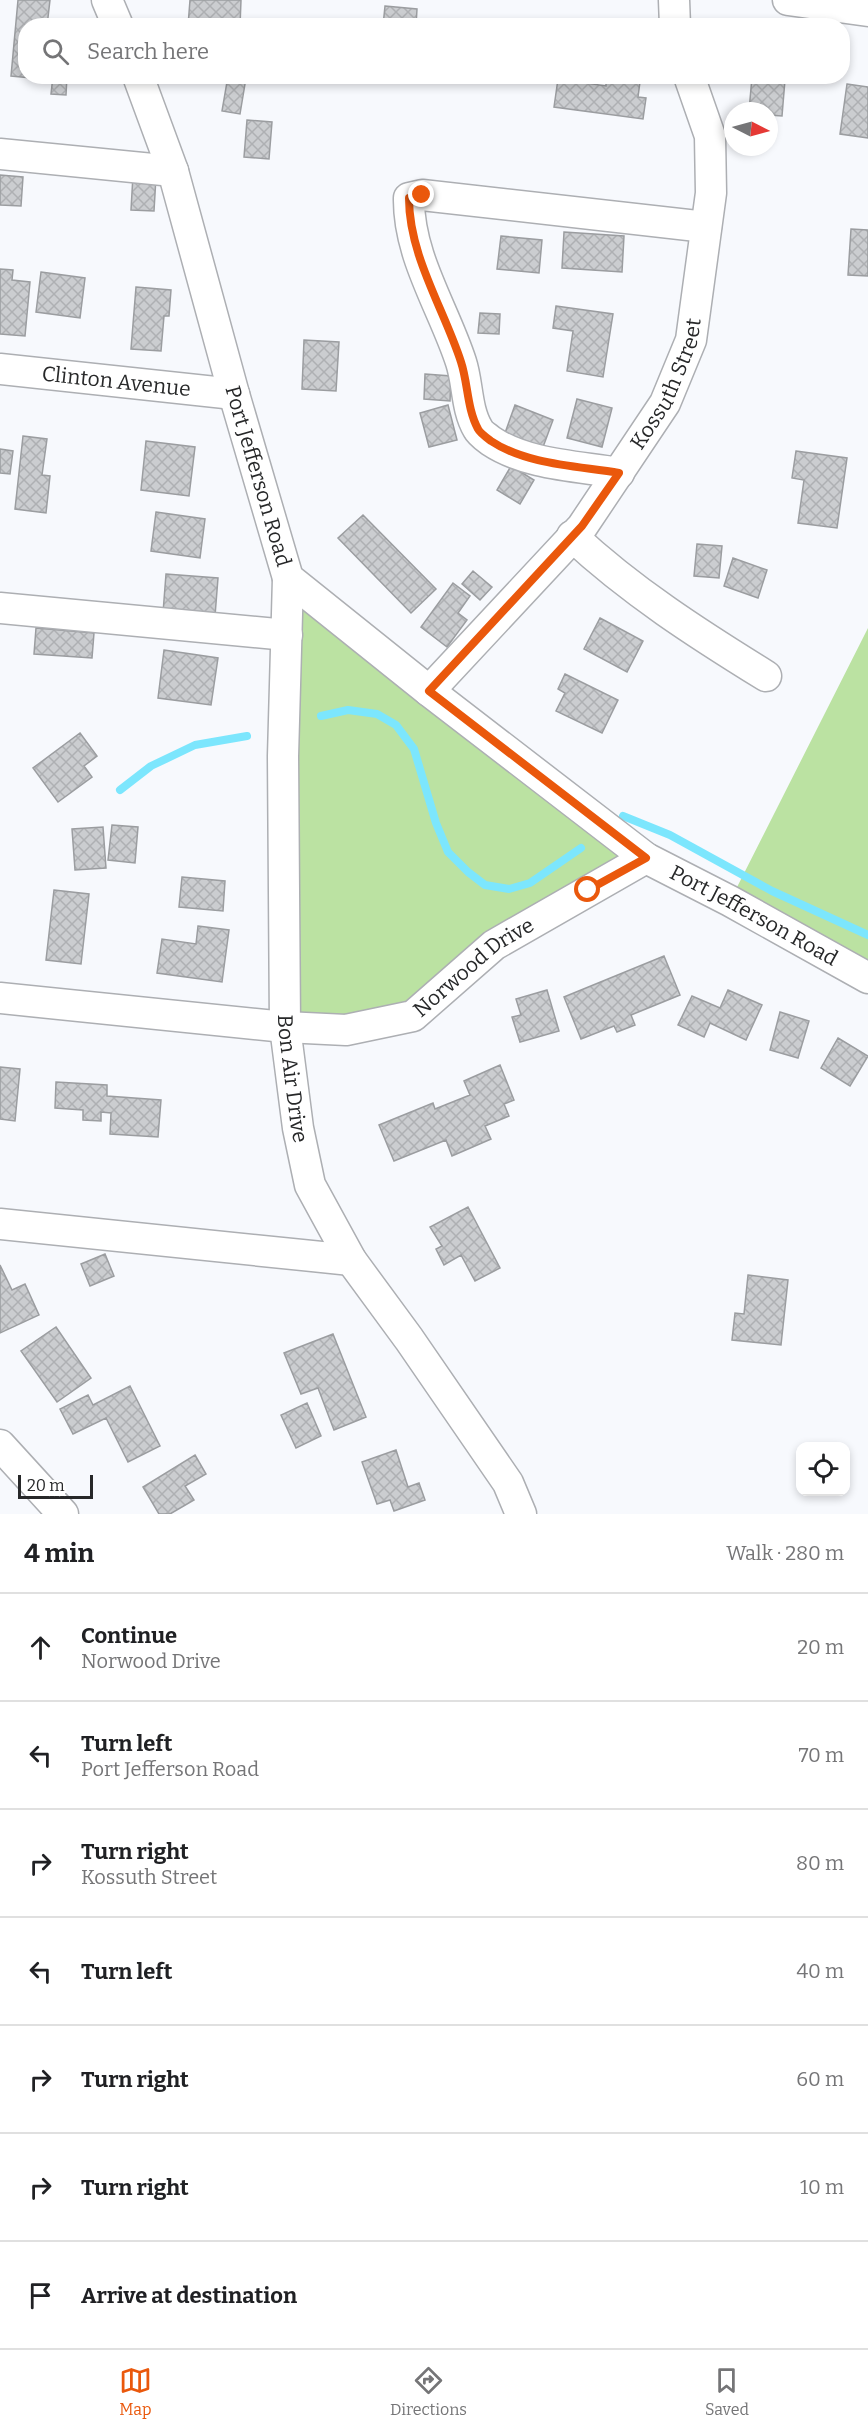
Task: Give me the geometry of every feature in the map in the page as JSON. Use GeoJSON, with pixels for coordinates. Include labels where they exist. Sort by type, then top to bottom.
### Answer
{"type":"FeatureCollection","features":[{"type":"Feature","properties":{"kind":"street"},"geometry":{"type":"LineString","coordinates":[[107,0],[115,18]]}},
{"type":"Feature","properties":{"kind":"street"},"geometry":{"type":"LineString","coordinates":[[674,0],[675,18]]}},
{"type":"Feature","properties":{"kind":"street"},"geometry":{"type":"LineString","coordinates":[[788,0],[868,12]]}},
{"type":"Feature","properties":{"kind":"street","name":"Port Jefferson Road"},"geometry":{"type":"LineString","coordinates":[[141,84],[173,171],[234,394],[288,578],[429,691],[646,858],[730,901],[868,978]]}},
{"type":"Feature","properties":{"kind":"street","name":"Kossuth Street"},"geometry":{"type":"LineString","coordinates":[[429,691],[582,526],[665,403],[691,340],[711,193],[710,136],[692,84]]}},
{"type":"Feature","properties":{"kind":"street"},"geometry":{"type":"LineString","coordinates":[[0,154],[173,171]]}},
{"type":"Feature","properties":{"kind":"street"},"geometry":{"type":"LineString","coordinates":[[619,473],[529,457],[506,449],[478,429],[469,400],[462,364],[421,262],[409,215],[409,198],[422,195],[706,227]]}},
{"type":"Feature","properties":{"kind":"street","name":"Clinton Avenue"},"geometry":{"type":"LineString","coordinates":[[0,369],[234,394]]}},
{"type":"Feature","properties":{"kind":"street"},"geometry":{"type":"LineString","coordinates":[[572,536],[609,570],[646,597],[766,676]]}},
{"type":"Feature","properties":{"kind":"street","name":"Bon Air Drive"},"geometry":{"type":"LineString","coordinates":[[288,578],[284,756],[285,1027],[298,1128],[310,1185],[351,1260],[409,1339],[508,1483],[521,1514]]}},
{"type":"Feature","properties":{"kind":"street"},"geometry":{"type":"LineString","coordinates":[[0,608],[287,635]]}},
{"type":"Feature","properties":{"kind":"street","name":"Norwood Drive"},"geometry":{"type":"LineString","coordinates":[[0,998],[285,1027],[346,1030],[413,1016],[494,945],[646,858]]}},
{"type":"Feature","properties":{"kind":"street"},"geometry":{"type":"LineString","coordinates":[[0,1224],[351,1260]]}},
{"type":"Feature","properties":{"kind":"street"},"geometry":{"type":"LineString","coordinates":[[0,1445],[63,1514]]}},
{"type":"Feature","properties":{"kind":"green space"},"geometry":{"type":"Polygon","coordinates":[[[288,578],[646,858],[413,1016],[285,1027],[288,578]]]}},
{"type":"Feature","properties":{"kind":"green space"},"geometry":{"type":"Polygon","coordinates":[[[868,628],[868,978],[730,901],[868,628]]]}},
{"type":"Feature","properties":{"kind":"building"},"geometry":{"type":"Polygon","coordinates":[[[18,0],[50,0],[48,18],[18,18],[18,77],[11,76],[18,0]]]}},
{"type":"Feature","properties":{"kind":"building"},"geometry":{"type":"Polygon","coordinates":[[[190,0],[241,0],[240,18],[189,18],[190,0]]]}},
{"type":"Feature","properties":{"kind":"building"},"geometry":{"type":"Polygon","coordinates":[[[385,6],[417,9],[416,18],[384,18],[385,6]]]}},
{"type":"Feature","properties":{"kind":"building"},"geometry":{"type":"Polygon","coordinates":[[[52,84],[67,84],[66,95],[51,94],[52,84]]]}},
{"type":"Feature","properties":{"kind":"building"},"geometry":{"type":"Polygon","coordinates":[[[227,84],[245,84],[240,114],[222,111],[227,84]]]}},
{"type":"Feature","properties":{"kind":"building"},"geometry":{"type":"Polygon","coordinates":[[[557,84],[606,86],[606,84],[640,84],[638,97],[646,98],[643,119],[554,107],[557,84]]]}},
{"type":"Feature","properties":{"kind":"building"},"geometry":{"type":"Polygon","coordinates":[[[751,84],[785,84],[782,116],[778,116],[778,102],[750,102],[751,84]]]}},
{"type":"Feature","properties":{"kind":"building"},"geometry":{"type":"Polygon","coordinates":[[[847,84],[868,87],[868,138],[840,134],[847,84]]]}},
{"type":"Feature","properties":{"kind":"building"},"geometry":{"type":"Polygon","coordinates":[[[247,120],[272,122],[269,159],[244,157],[247,120]]]}},
{"type":"Feature","properties":{"kind":"building"},"geometry":{"type":"Polygon","coordinates":[[[0,175],[23,177],[21,206],[0,205],[0,175]]]}},
{"type":"Feature","properties":{"kind":"building"},"geometry":{"type":"Polygon","coordinates":[[[133,175],[156,177],[154,211],[131,210],[133,175]]]}},
{"type":"Feature","properties":{"kind":"building"},"geometry":{"type":"Polygon","coordinates":[[[851,229],[868,230],[868,276],[848,275],[851,229]]]}},
{"type":"Feature","properties":{"kind":"building"},"geometry":{"type":"Polygon","coordinates":[[[564,232],[624,236],[622,272],[562,268],[564,232]]]}},
{"type":"Feature","properties":{"kind":"building"},"geometry":{"type":"Polygon","coordinates":[[[501,236],[542,240],[539,273],[497,269],[501,236]]]}},
{"type":"Feature","properties":{"kind":"building"},"geometry":{"type":"Polygon","coordinates":[[[0,269],[13,270],[12,280],[30,282],[25,336],[0,334],[0,269]]]}},
{"type":"Feature","properties":{"kind":"building"},"geometry":{"type":"Polygon","coordinates":[[[41,272],[85,278],[80,318],[36,312],[41,272]]]}},
{"type":"Feature","properties":{"kind":"building"},"geometry":{"type":"Polygon","coordinates":[[[136,287],[171,290],[169,316],[164,316],[161,351],[131,349],[136,287]]]}},
{"type":"Feature","properties":{"kind":"building"},"geometry":{"type":"Polygon","coordinates":[[[556,306],[613,314],[603,377],[567,371],[573,331],[553,328],[556,306]]]}},
{"type":"Feature","properties":{"kind":"building"},"geometry":{"type":"Polygon","coordinates":[[[480,313],[500,314],[499,334],[478,333],[480,313]]]}},
{"type":"Feature","properties":{"kind":"building"},"geometry":{"type":"Polygon","coordinates":[[[304,340],[339,342],[336,391],[302,389],[304,340]]]}},
{"type":"Feature","properties":{"kind":"building"},"geometry":{"type":"Polygon","coordinates":[[[425,374],[451,376],[450,401],[424,399],[425,374]]]}},
{"type":"Feature","properties":{"kind":"building"},"geometry":{"type":"Polygon","coordinates":[[[577,399],[612,408],[602,447],[567,438],[577,399]]]}},
{"type":"Feature","properties":{"kind":"building"},"geometry":{"type":"Polygon","coordinates":[[[448,405],[457,440],[429,447],[420,413],[448,405]]]}},
{"type":"Feature","properties":{"kind":"building"},"geometry":{"type":"Polygon","coordinates":[[[515,405],[553,420],[543,447],[505,433],[515,405]]]}},
{"type":"Feature","properties":{"kind":"building"},"geometry":{"type":"Polygon","coordinates":[[[23,436],[47,439],[42,475],[50,476],[46,513],[15,509],[23,436]]]}},
{"type":"Feature","properties":{"kind":"building"},"geometry":{"type":"Polygon","coordinates":[[[146,441],[195,447],[189,496],[141,490],[146,441]]]}},
{"type":"Feature","properties":{"kind":"building"},"geometry":{"type":"Polygon","coordinates":[[[0,449],[13,451],[10,474],[0,473],[0,449]]]}},
{"type":"Feature","properties":{"kind":"building"},"geometry":{"type":"Polygon","coordinates":[[[796,451],[847,458],[837,528],[798,523],[804,480],[792,478],[796,451]]]}},
{"type":"Feature","properties":{"kind":"building"},"geometry":{"type":"Polygon","coordinates":[[[511,466],[534,480],[520,504],[497,490],[511,466]]]}},
{"type":"Feature","properties":{"kind":"building"},"geometry":{"type":"Polygon","coordinates":[[[156,512],[205,519],[200,558],[151,551],[156,512]]]}},
{"type":"Feature","properties":{"kind":"building"},"geometry":{"type":"Polygon","coordinates":[[[363,515],[436,589],[411,613],[338,538],[363,515]]]}},
{"type":"Feature","properties":{"kind":"building"},"geometry":{"type":"Polygon","coordinates":[[[697,544],[722,546],[719,578],[694,576],[697,544]]]}},
{"type":"Feature","properties":{"kind":"building"},"geometry":{"type":"Polygon","coordinates":[[[733,558],[767,570],[758,598],[724,586],[733,558]]]}},
{"type":"Feature","properties":{"kind":"building"},"geometry":{"type":"Polygon","coordinates":[[[473,571],[492,587],[480,600],[462,584],[473,571]]]}},
{"type":"Feature","properties":{"kind":"building"},"geometry":{"type":"Polygon","coordinates":[[[166,574],[218,578],[215,616],[163,613],[166,574]]]}},
{"type":"Feature","properties":{"kind":"building"},"geometry":{"type":"Polygon","coordinates":[[[453,583],[470,596],[458,613],[467,620],[447,647],[421,627],[453,583]]]}},
{"type":"Feature","properties":{"kind":"building"},"geometry":{"type":"Polygon","coordinates":[[[600,618],[643,641],[627,672],[584,649],[600,618]]]}},
{"type":"Feature","properties":{"kind":"building"},"geometry":{"type":"Polygon","coordinates":[[[36,628],[94,633],[92,658],[34,654],[36,628]]]}},
{"type":"Feature","properties":{"kind":"building"},"geometry":{"type":"Polygon","coordinates":[[[164,650],[218,658],[211,705],[158,698],[164,650]]]}},
{"type":"Feature","properties":{"kind":"building"},"geometry":{"type":"Polygon","coordinates":[[[565,674],[618,700],[602,733],[556,711],[565,693],[558,689],[565,674]]]}},
{"type":"Feature","properties":{"kind":"building"},"geometry":{"type":"Polygon","coordinates":[[[80,733],[97,756],[84,766],[92,777],[58,802],[33,768],[80,733]]]}},
{"type":"Feature","properties":{"kind":"building"},"geometry":{"type":"Polygon","coordinates":[[[112,825],[138,827],[135,863],[108,860],[112,825]]]}},
{"type":"Feature","properties":{"kind":"building"},"geometry":{"type":"Polygon","coordinates":[[[103,827],[106,868],[75,870],[72,829],[103,827]]]}},
{"type":"Feature","properties":{"kind":"building"},"geometry":{"type":"Polygon","coordinates":[[[182,877],[225,881],[223,911],[179,907],[182,877]]]}},
{"type":"Feature","properties":{"kind":"building"},"geometry":{"type":"Polygon","coordinates":[[[54,890],[89,894],[81,964],[46,960],[54,890]]]}},
{"type":"Feature","properties":{"kind":"building"},"geometry":{"type":"Polygon","coordinates":[[[198,926],[229,930],[222,982],[157,973],[162,939],[196,944],[198,926]]]}},
{"type":"Feature","properties":{"kind":"building"},"geometry":{"type":"Polygon","coordinates":[[[664,956],[680,995],[631,1015],[635,1025],[617,1032],[614,1026],[581,1039],[564,997],[664,956]]]}},
{"type":"Feature","properties":{"kind":"building"},"geometry":{"type":"Polygon","coordinates":[[[547,990],[559,1031],[520,1042],[512,1017],[521,1015],[516,999],[547,990]]]}},
{"type":"Feature","properties":{"kind":"building"},"geometry":{"type":"Polygon","coordinates":[[[728,990],[762,1005],[746,1040],[710,1023],[704,1037],[678,1025],[692,996],[720,1008],[728,990]]]}},
{"type":"Feature","properties":{"kind":"building"},"geometry":{"type":"Polygon","coordinates":[[[780,1012],[809,1021],[798,1058],[770,1050],[780,1012]]]}},
{"type":"Feature","properties":{"kind":"building"},"geometry":{"type":"Polygon","coordinates":[[[838,1038],[868,1056],[850,1086],[821,1068],[838,1038]]]}},
{"type":"Feature","properties":{"kind":"building"},"geometry":{"type":"Polygon","coordinates":[[[500,1065],[514,1100],[504,1104],[509,1116],[485,1126],[491,1139],[452,1156],[446,1140],[394,1161],[379,1125],[433,1103],[435,1109],[470,1095],[464,1081],[500,1065]]]}},
{"type":"Feature","properties":{"kind":"building"},"geometry":{"type":"Polygon","coordinates":[[[0,1067],[20,1069],[15,1121],[0,1119],[0,1067]]]}},
{"type":"Feature","properties":{"kind":"building"},"geometry":{"type":"Polygon","coordinates":[[[56,1082],[107,1085],[107,1096],[161,1100],[158,1137],[110,1134],[111,1113],[101,1112],[101,1121],[83,1120],[83,1110],[55,1108],[56,1082]]]}},
{"type":"Feature","properties":{"kind":"building"},"geometry":{"type":"Polygon","coordinates":[[[468,1207],[500,1268],[475,1281],[461,1255],[444,1265],[436,1249],[442,1246],[430,1227],[468,1207]]]}},
{"type":"Feature","properties":{"kind":"building"},"geometry":{"type":"Polygon","coordinates":[[[105,1254],[114,1276],[90,1286],[81,1264],[105,1254]]]}},
{"type":"Feature","properties":{"kind":"building"},"geometry":{"type":"Polygon","coordinates":[[[0,1265],[12,1290],[25,1284],[39,1315],[0,1333],[0,1265]]]}},
{"type":"Feature","properties":{"kind":"building"},"geometry":{"type":"Polygon","coordinates":[[[748,1275],[788,1280],[781,1345],[732,1340],[735,1313],[744,1314],[748,1275]]]}},
{"type":"Feature","properties":{"kind":"building"},"geometry":{"type":"Polygon","coordinates":[[[56,1327],[91,1378],[57,1402],[21,1351],[56,1327]]]}},
{"type":"Feature","properties":{"kind":"building"},"geometry":{"type":"Polygon","coordinates":[[[333,1334],[366,1417],[334,1430],[318,1388],[301,1394],[284,1353],[333,1334]]]}},
{"type":"Feature","properties":{"kind":"building"},"geometry":{"type":"Polygon","coordinates":[[[130,1386],[160,1446],[128,1462],[106,1418],[73,1434],[60,1409],[88,1395],[93,1405],[130,1386]]]}},
{"type":"Feature","properties":{"kind":"building"},"geometry":{"type":"Polygon","coordinates":[[[307,1403],[321,1436],[296,1448],[281,1415],[307,1403]]]}},
{"type":"Feature","properties":{"kind":"building"},"geometry":{"type":"Polygon","coordinates":[[[396,1450],[408,1487],[419,1483],[425,1500],[394,1511],[390,1500],[377,1504],[362,1462],[396,1450]]]}},
{"type":"Feature","properties":{"kind":"building"},"geometry":{"type":"Polygon","coordinates":[[[195,1455],[206,1474],[185,1486],[194,1500],[170,1514],[159,1514],[143,1487],[195,1455]]]}},
{"type":"Feature","properties":{"kind":"waterway"},"geometry":{"type":"LineString","coordinates":[[321,716],[348,710],[377,714],[396,725],[414,749],[436,823],[448,852],[485,885],[509,889],[530,883],[581,848]]}},
{"type":"Feature","properties":{"kind":"waterway"},"geometry":{"type":"LineString","coordinates":[[120,790],[151,766],[195,745],[247,736]]}},
{"type":"Feature","properties":{"kind":"waterway"},"geometry":{"type":"LineString","coordinates":[[623,816],[670,835],[772,891],[868,935]]}},
{"type":"Feature","properties":{"kind":"route"},"geometry":{"type":"LineString","coordinates":[[422,195],[409,198],[409,215],[421,262],[462,364],[469,400],[478,429],[506,449],[529,457],[619,473],[582,526],[429,691],[646,858],[588,890]]}}]}
